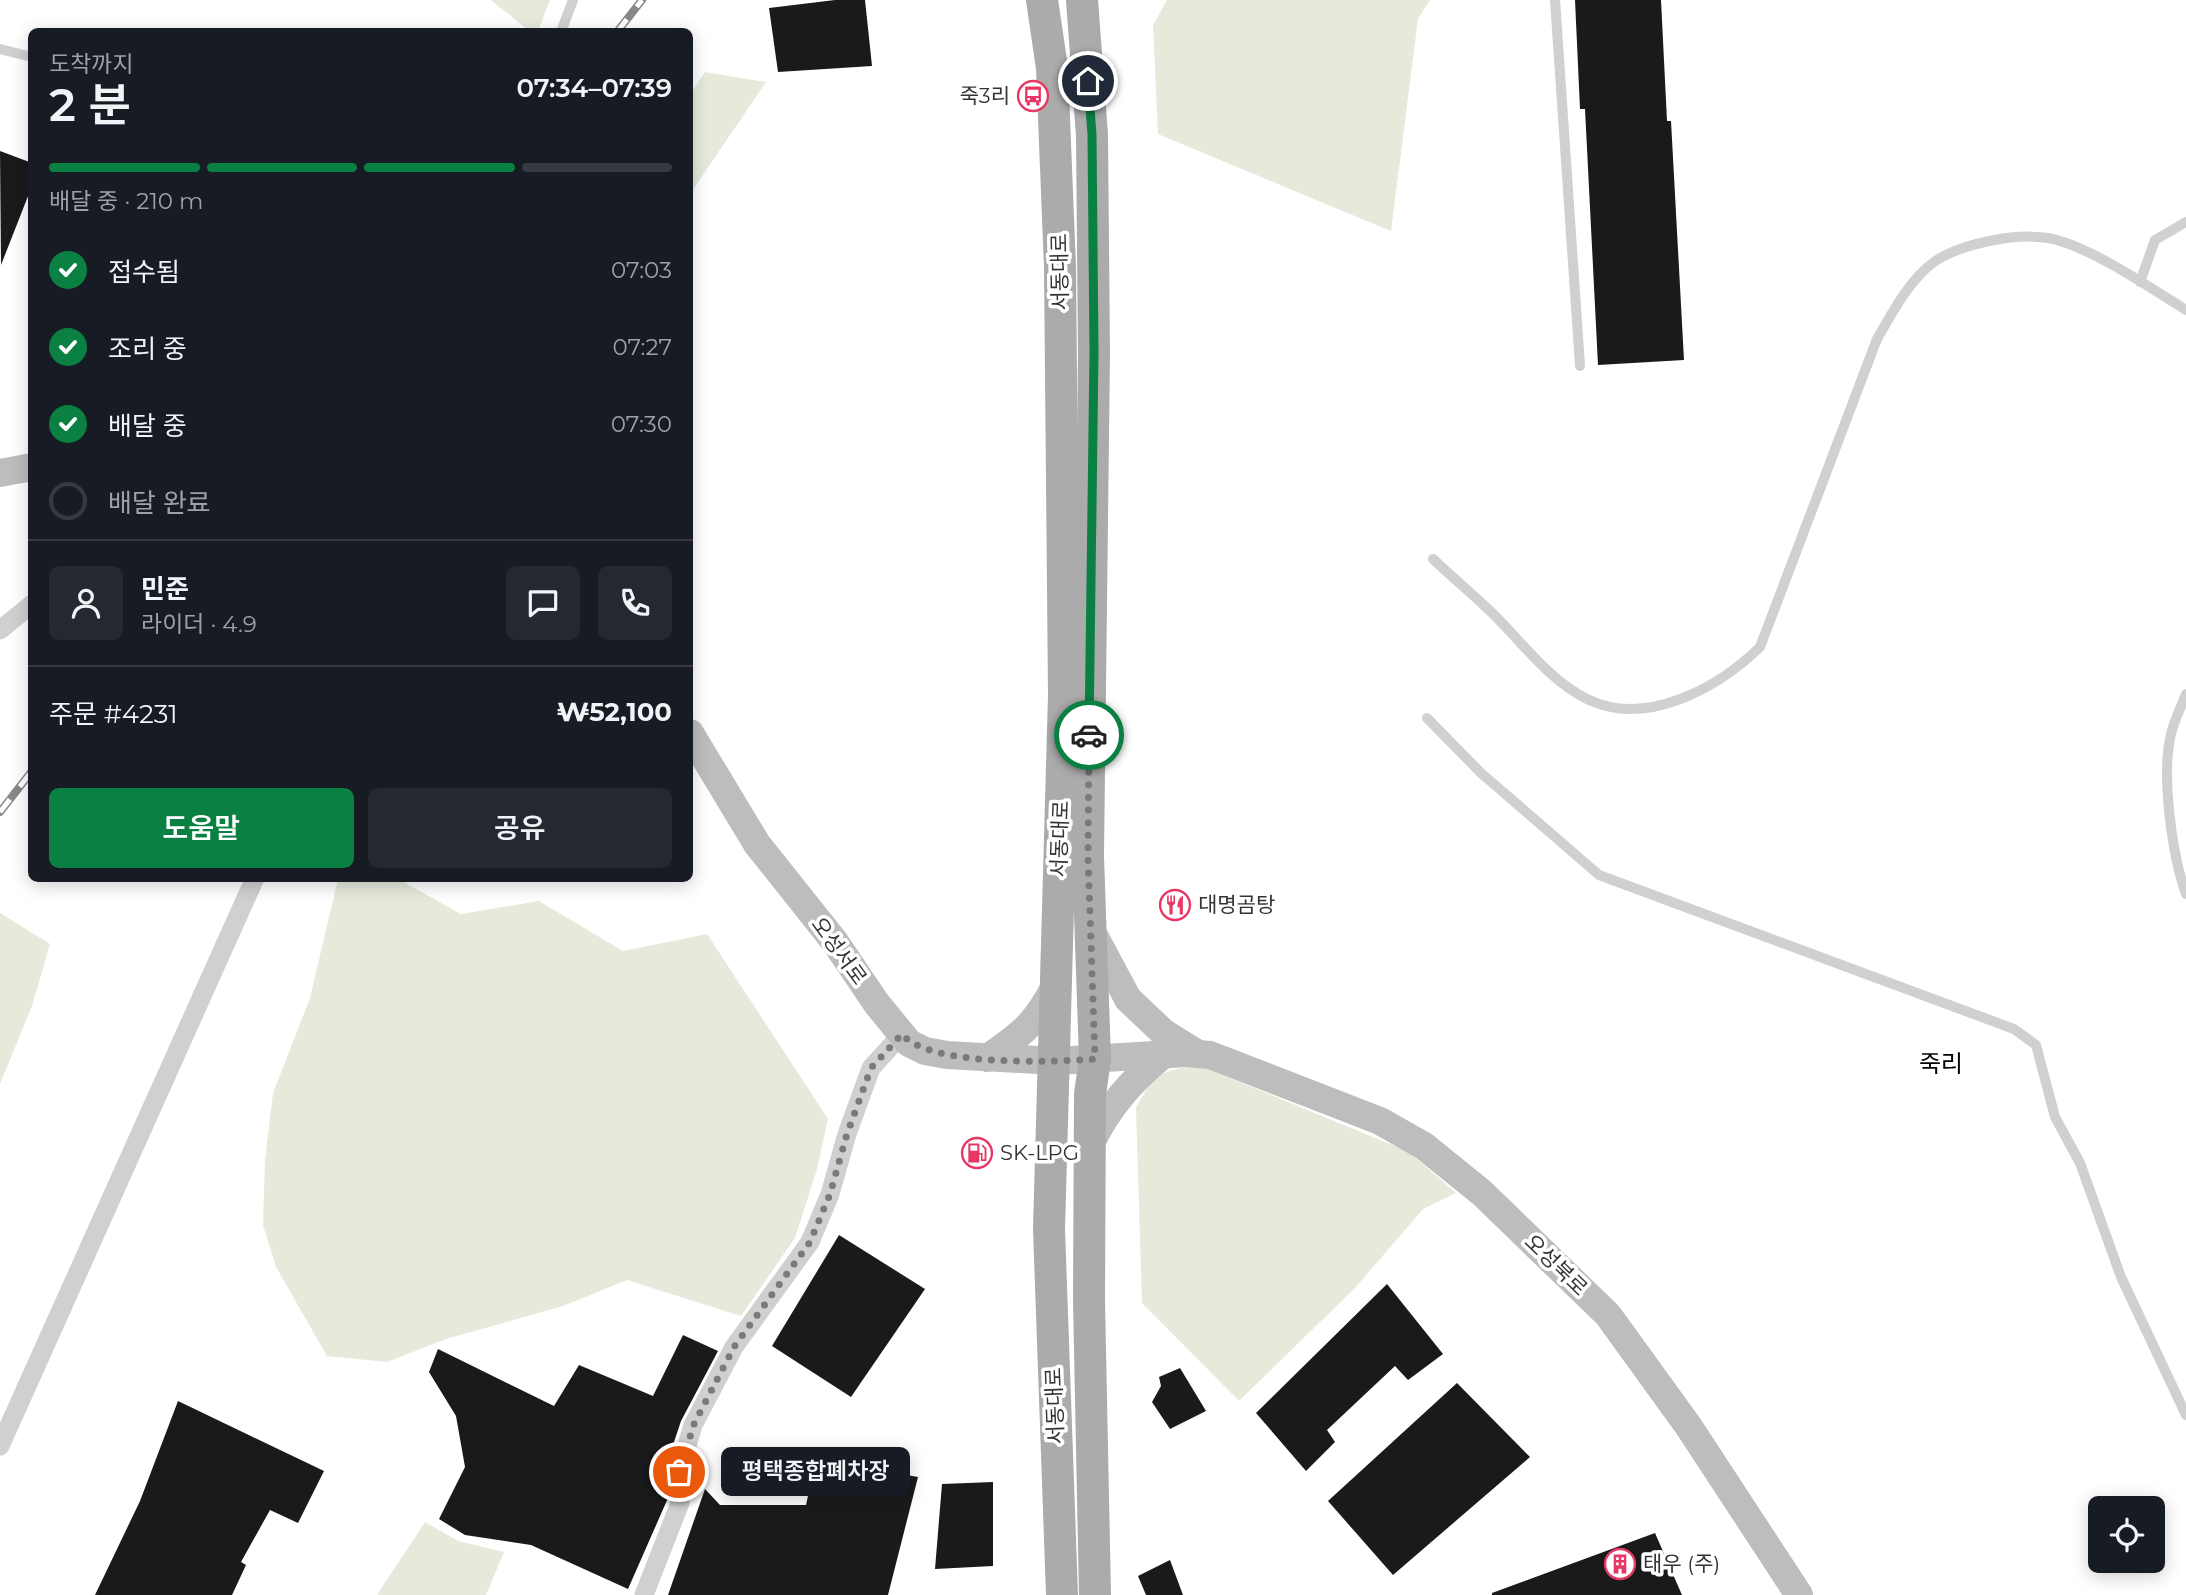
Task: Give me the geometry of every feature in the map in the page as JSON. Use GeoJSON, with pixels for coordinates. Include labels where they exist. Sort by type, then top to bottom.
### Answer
{"type":"FeatureCollection","features":[{"type":"Feature","properties":{"kind":"main road","name":"서동대로"},"geometry":{"type":"LineString","coordinates":[[1042,0],[1052,68],[1060,267],[1064,695],[1056,1061],[1049,1230],[1062,1595]]}},
{"type":"Feature","properties":{"kind":"main road","name":"서동대로"},"geometry":{"type":"LineString","coordinates":[[1082,0],[1093,162],[1094,352],[1088,856],[1095,1059],[1090,1094],[1089,1300],[1095,1595]]}},
{"type":"Feature","properties":{"kind":"street"},"geometry":{"type":"LineString","coordinates":[[0,473],[28,468]]}},
{"type":"Feature","properties":{"kind":"street"},"geometry":{"type":"LineString","coordinates":[[0,631],[28,607]]}},
{"type":"Feature","properties":{"kind":"street","name":"오성서로"},"geometry":{"type":"LineString","coordinates":[[693,738],[757,844],[835,942],[877,1004],[909,1043],[925,1051],[987,1058],[1056,1061],[1164,1054],[1204,1055]]}},
{"type":"Feature","properties":{"kind":"street"},"geometry":{"type":"LineString","coordinates":[[0,1446],[253,882]]}},
{"type":"Feature","properties":{"kind":"street"},"geometry":{"type":"LineString","coordinates":[[1090,928],[1128,999],[1164,1033],[1204,1055]]}},
{"type":"Feature","properties":{"kind":"street"},"geometry":{"type":"LineString","coordinates":[[987,1058],[1026,1030],[1039,1016],[1057,983]]}},
{"type":"Feature","properties":{"kind":"street"},"geometry":{"type":"LineString","coordinates":[[644,1595],[680,1503],[679,1472],[694,1424],[734,1347],[810,1242],[830,1194],[847,1134],[871,1068],[902,1034]]}},
{"type":"Feature","properties":{"kind":"street"},"geometry":{"type":"LineString","coordinates":[[1090,1145],[1113,1104],[1134,1078],[1164,1054]]}},
{"type":"Feature","properties":{"kind":"street","name":"오성북로"},"geometry":{"type":"LineString","coordinates":[[1204,1055],[1380,1121],[1424,1146],[1482,1194],[1608,1315],[1689,1427],[1799,1595]]}},
{"type":"Feature","properties":{"kind":"lane"},"geometry":{"type":"LineString","coordinates":[[562,28],[573,0]]}},
{"type":"Feature","properties":{"kind":"lane"},"geometry":{"type":"LineString","coordinates":[[1555,0],[1580,366]]}},
{"type":"Feature","properties":{"kind":"lane"},"geometry":{"type":"LineString","coordinates":[[0,49],[28,56]]}},
{"type":"Feature","properties":{"kind":"lane"},"geometry":{"type":"LineString","coordinates":[[2140,282],[2155,240],[2186,222]]}},
{"type":"Feature","properties":{"kind":"lane"},"geometry":{"type":"LineString","coordinates":[[1433,559],[1489,610],[1545,668],[1586,698],[1608,706],[1644,706],[1685,699],[1735,672],[1760,647],[1877,339],[1898,303],[1933,262],[1968,246],[2005,239],[2048,238],[2096,257],[2186,310]]}},
{"type":"Feature","properties":{"kind":"lane"},"geometry":{"type":"LineString","coordinates":[[2186,694],[2170,735],[2168,808],[2178,873],[2186,894]]}},
{"type":"Feature","properties":{"kind":"lane"},"geometry":{"type":"LineString","coordinates":[[1427,718],[1481,773],[1599,875],[2014,1029],[2036,1045],[2055,1117],[2080,1163],[2121,1277],[2186,1415]]}},
{"type":"Feature","properties":{"kind":"shaded area"},"geometry":{"type":"Polygon","coordinates":[[[491,0],[550,0],[539,28],[525,28],[491,0]]]}},
{"type":"Feature","properties":{"kind":"shaded area"},"geometry":{"type":"Polygon","coordinates":[[[1167,0],[1430,0],[1418,19],[1391,231],[1158,134],[1153,25],[1167,0]]]}},
{"type":"Feature","properties":{"kind":"shaded area"},"geometry":{"type":"Polygon","coordinates":[[[705,72],[766,82],[693,190],[693,90],[705,72]]]}},
{"type":"Feature","properties":{"kind":"shaded area"},"geometry":{"type":"Polygon","coordinates":[[[337,882],[403,882],[461,914],[539,901],[623,951],[707,934],[828,1119],[817,1169],[795,1238],[741,1316],[627,1280],[563,1306],[446,1339],[387,1362],[327,1356],[276,1267],[263,1225],[265,1160],[273,1093],[310,998],[337,882]]]}},
{"type":"Feature","properties":{"kind":"shaded area"},"geometry":{"type":"Polygon","coordinates":[[[0,913],[50,944],[32,1006],[0,1084],[0,913]]]}},
{"type":"Feature","properties":{"kind":"shaded area"},"geometry":{"type":"Polygon","coordinates":[[[1201,1066],[1409,1152],[1456,1193],[1423,1209],[1355,1288],[1239,1401],[1142,1303],[1136,1108],[1148,1087],[1161,1075],[1168,1071],[1201,1066]]]}},
{"type":"Feature","properties":{"kind":"shaded area"},"geometry":{"type":"Polygon","coordinates":[[[425,1522],[458,1541],[504,1552],[486,1595],[377,1595],[425,1522]]]}},
{"type":"Feature","properties":{"kind":"building"},"geometry":{"type":"Polygon","coordinates":[[[835,0],[865,0],[872,66],[778,72],[769,8],[835,0]]]}},
{"type":"Feature","properties":{"kind":"building"},"geometry":{"type":"Polygon","coordinates":[[[1575,0],[1661,0],[1667,121],[1671,121],[1684,360],[1598,365],[1585,109],[1580,109],[1575,0]]]}},
{"type":"Feature","properties":{"kind":"building"},"geometry":{"type":"Polygon","coordinates":[[[0,151],[28,162],[28,196],[1,265],[0,151]]]}},
{"type":"Feature","properties":{"kind":"building"},"geometry":{"type":"Polygon","coordinates":[[[839,1235],[925,1289],[851,1397],[772,1346],[839,1235]]]}},
{"type":"Feature","properties":{"kind":"building"},"geometry":{"type":"Polygon","coordinates":[[[1387,1284],[1443,1354],[1408,1380],[1395,1366],[1327,1430],[1335,1442],[1306,1471],[1256,1413],[1387,1284]]]}},
{"type":"Feature","properties":{"kind":"building"},"geometry":{"type":"Polygon","coordinates":[[[683,1335],[718,1351],[681,1421],[666,1466],[668,1498],[628,1589],[531,1545],[465,1535],[439,1519],[465,1467],[456,1416],[429,1372],[438,1349],[554,1406],[579,1365],[653,1396],[683,1335]]]}},
{"type":"Feature","properties":{"kind":"building"},"geometry":{"type":"Polygon","coordinates":[[[1180,1368],[1206,1411],[1170,1429],[1152,1402],[1161,1386],[1159,1377],[1180,1368]]]}},
{"type":"Feature","properties":{"kind":"building"},"geometry":{"type":"Polygon","coordinates":[[[1457,1383],[1530,1457],[1393,1575],[1328,1501],[1457,1383]]]}},
{"type":"Feature","properties":{"kind":"building"},"geometry":{"type":"Polygon","coordinates":[[[178,1401],[324,1471],[298,1523],[270,1510],[241,1562],[246,1565],[232,1595],[95,1595],[140,1501],[178,1401]]]}},
{"type":"Feature","properties":{"kind":"building"},"geometry":{"type":"Polygon","coordinates":[[[816,1459],[918,1477],[888,1595],[668,1595],[705,1489],[720,1505],[806,1505],[816,1459]]]}},
{"type":"Feature","properties":{"kind":"building"},"geometry":{"type":"Polygon","coordinates":[[[993,1482],[993,1566],[935,1569],[942,1484],[993,1482]]]}},
{"type":"Feature","properties":{"kind":"building","name":"태우 (주)"},"geometry":{"type":"Polygon","coordinates":[[[1655,1533],[1682,1595],[1492,1595],[1492,1593],[1655,1533]]]}},
{"type":"Feature","properties":{"kind":"building"},"geometry":{"type":"Polygon","coordinates":[[[1170,1560],[1183,1595],[1146,1595],[1138,1576],[1170,1560]]]}},
{"type":"Feature","properties":{"kind":"railway"},"geometry":{"type":"LineString","coordinates":[[620,28],[642,0]]}},
{"type":"Feature","properties":{"kind":"railway"},"geometry":{"type":"LineString","coordinates":[[0,812],[28,776]]}},
{"type":"Feature","properties":{"kind":"way so far"},"geometry":{"type":"LineString","coordinates":[[679,1472],[694,1424],[734,1347],[810,1242],[830,1194],[847,1134],[871,1068],[902,1034],[909,1043],[925,1051],[947,1055],[1012,1060],[1095,1059],[1088,856],[1089,735]]}},
{"type":"Feature","properties":{"kind":"place","name":"죽3리"},"geometry":{"type":"Point","coordinates":[1033,96]}},
{"type":"Feature","properties":{"kind":"place","name":"대명곰탕"},"geometry":{"type":"Point","coordinates":[1175,905]}},
{"type":"Feature","properties":{"kind":"place","name":"SK-LPG"},"geometry":{"type":"Point","coordinates":[977,1153]}},
{"type":"Feature","properties":{"kind":"place","name":"평택종합폐차장"},"geometry":{"type":"Point","coordinates":[679,1472]}},
{"type":"Feature","properties":{"kind":"place","name":"태우 (주)"},"geometry":{"type":"Point","coordinates":[1620,1564]}},
{"type":"Feature","properties":{"kind":"district","name":"죽리"},"geometry":{"type":"Point","coordinates":[1941,1064]}},
{"type":"Feature","properties":{"kind":"route"},"geometry":{"type":"LineString","coordinates":[[1088,81],[1092,135],[1094,352],[1089,735]]}}]}
